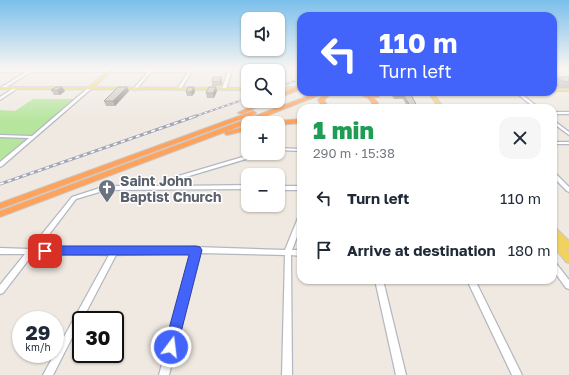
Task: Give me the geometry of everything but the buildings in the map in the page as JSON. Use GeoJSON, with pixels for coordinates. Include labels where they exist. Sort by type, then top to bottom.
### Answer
{"type":"FeatureCollection","features":[{"type":"Feature","properties":{"kind":"highway"},"geometry":{"type":"LineString","coordinates":[[285,91],[297,89]]}},
{"type":"Feature","properties":{"kind":"highway"},"geometry":{"type":"LineString","coordinates":[[0,206],[299,96]]}},
{"type":"Feature","properties":{"kind":"highway"},"geometry":{"type":"LineString","coordinates":[[0,214],[313,96]]}},
{"type":"Feature","properties":{"kind":"highway"},"geometry":{"type":"LineString","coordinates":[[323,104],[321,100],[326,96]]}},
{"type":"Feature","properties":{"kind":"highway"},"geometry":{"type":"LineString","coordinates":[[368,96],[374,100],[375,104]]}},
{"type":"Feature","properties":{"kind":"highway"},"geometry":{"type":"LineString","coordinates":[[185,138],[250,108]]}},
{"type":"Feature","properties":{"kind":"highway"},"geometry":{"type":"LineString","coordinates":[[285,122],[297,121]]}},
{"type":"Feature","properties":{"kind":"highway"},"geometry":{"type":"LineString","coordinates":[[152,157],[241,130]]}},
{"type":"Feature","properties":{"kind":"main road"},"geometry":{"type":"LineString","coordinates":[[89,89],[93,86]]}},
{"type":"Feature","properties":{"kind":"main road"},"geometry":{"type":"LineString","coordinates":[[1,88],[241,89]]}},
{"type":"Feature","properties":{"kind":"main road"},"geometry":{"type":"LineString","coordinates":[[557,90],[569,90]]}},
{"type":"Feature","properties":{"kind":"main road"},"geometry":{"type":"LineString","coordinates":[[557,234],[569,247]]}},
{"type":"Feature","properties":{"kind":"main road"},"geometry":{"type":"LineString","coordinates":[[557,244],[569,258]]}},
{"type":"Feature","properties":{"kind":"street"},"geometry":{"type":"LineString","coordinates":[[134,89],[137,86]]}},
{"type":"Feature","properties":{"kind":"street"},"geometry":{"type":"LineString","coordinates":[[179,89],[181,86]]}},
{"type":"Feature","properties":{"kind":"street"},"geometry":{"type":"LineString","coordinates":[[0,99],[16,88]]}},
{"type":"Feature","properties":{"kind":"street"},"geometry":{"type":"LineString","coordinates":[[0,165],[89,89]]}},
{"type":"Feature","properties":{"kind":"street"},"geometry":{"type":"LineString","coordinates":[[522,96],[532,104]]}},
{"type":"Feature","properties":{"kind":"street"},"geometry":{"type":"LineString","coordinates":[[557,113],[569,114]]}},
{"type":"Feature","properties":{"kind":"street"},"geometry":{"type":"LineString","coordinates":[[557,124],[569,134]]}},
{"type":"Feature","properties":{"kind":"street"},"geometry":{"type":"LineString","coordinates":[[0,136],[32,137]]}},
{"type":"Feature","properties":{"kind":"street"},"geometry":{"type":"LineString","coordinates":[[557,143],[569,143]]}},
{"type":"Feature","properties":{"kind":"street"},"geometry":{"type":"LineString","coordinates":[[285,149],[297,150]]}},
{"type":"Feature","properties":{"kind":"street"},"geometry":{"type":"LineString","coordinates":[[171,187],[177,178],[241,159]]}},
{"type":"Feature","properties":{"kind":"street"},"geometry":{"type":"LineString","coordinates":[[557,178],[569,190]]}},
{"type":"Feature","properties":{"kind":"street"},"geometry":{"type":"LineString","coordinates":[[0,291],[31,250],[74,198],[106,188],[241,187]]}},
{"type":"Feature","properties":{"kind":"street"},"geometry":{"type":"LineString","coordinates":[[285,188],[297,188]]}},
{"type":"Feature","properties":{"kind":"street"},"geometry":{"type":"LineString","coordinates":[[287,375],[288,252],[297,228]]}},
{"type":"Feature","properties":{"kind":"street"},"geometry":{"type":"LineString","coordinates":[[0,250],[114,252],[196,250],[297,253]]}},
{"type":"Feature","properties":{"kind":"street"},"geometry":{"type":"LineString","coordinates":[[164,375],[196,250]]}},
{"type":"Feature","properties":{"kind":"street"},"geometry":{"type":"LineString","coordinates":[[48,375],[114,252]]}},
{"type":"Feature","properties":{"kind":"street"},"geometry":{"type":"LineString","coordinates":[[557,269],[568,284]]}},
{"type":"Feature","properties":{"kind":"street"},"geometry":{"type":"LineString","coordinates":[[380,284],[401,375]]}},
{"type":"Feature","properties":{"kind":"street"},"geometry":{"type":"LineString","coordinates":[[473,284],[518,375]]}},
{"type":"Feature","properties":{"kind":"green space"},"geometry":{"type":"Polygon","coordinates":[[[33,99],[77,99],[0,165],[0,110],[15,111],[33,99]]]}},
{"type":"Feature","properties":{"kind":"railway"},"geometry":{"type":"LineString","coordinates":[[193,117],[241,100]]}},
{"type":"Feature","properties":{"kind":"railway"},"geometry":{"type":"LineString","coordinates":[[0,184],[196,116]]}},
{"type":"Feature","properties":{"kind":"place","name":"Saint John Baptist Church"},"geometry":{"type":"Point","coordinates":[107,203]}},
{"type":"Feature","properties":{"kind":"route"},"geometry":{"type":"LineString","coordinates":[[45,251],[114,252],[196,250],[171,347]]}}]}
